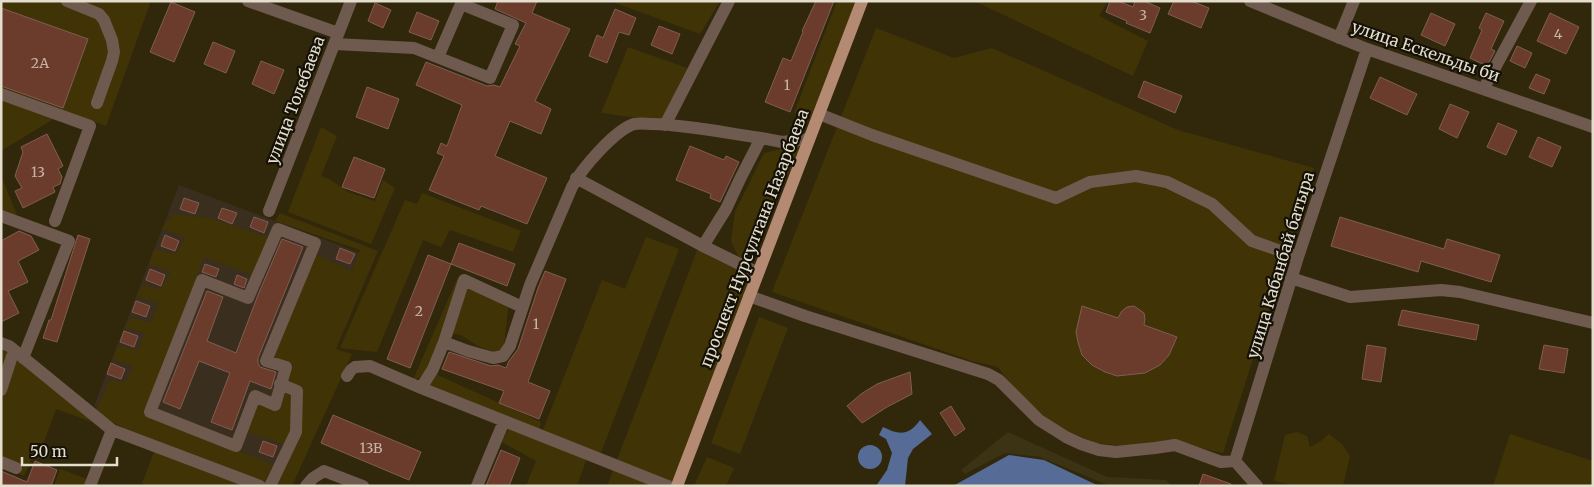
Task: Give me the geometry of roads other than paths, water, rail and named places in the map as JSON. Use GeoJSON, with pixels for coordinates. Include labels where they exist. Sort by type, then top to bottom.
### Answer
{"type":"FeatureCollection","features":[{"type":"Feature","properties":{"kind":"main road","name":"проспект Нурсултана Назарбаева"},"geometry":{"type":"LineString","coordinates":[[677,486],[862,1]]}},
{"type":"Feature","properties":{"kind":"street"},"geometry":{"type":"LineString","coordinates":[[68,1],[99,14],[104,20],[112,40],[114,52],[112,61],[97,103]]}},
{"type":"Feature","properties":{"kind":"street"},"geometry":{"type":"LineString","coordinates":[[248,1],[336,38],[414,48],[490,78],[512,25],[461,4],[438,57]]}},
{"type":"Feature","properties":{"kind":"street","name":"улица Толебаева"},"geometry":{"type":"LineString","coordinates":[[269,211],[351,1]]}},
{"type":"Feature","properties":{"kind":"street"},"geometry":{"type":"LineString","coordinates":[[665,125],[730,1]]}},
{"type":"Feature","properties":{"kind":"street","name":"улица Ескельды би"},"geometry":{"type":"LineString","coordinates":[[1250,1],[1367,49],[1593,127]]}},
{"type":"Feature","properties":{"kind":"street"},"geometry":{"type":"LineString","coordinates":[[1338,38],[1354,1]]}},
{"type":"Feature","properties":{"kind":"street"},"geometry":{"type":"LineString","coordinates":[[1484,88],[1531,1]]}},
{"type":"Feature","properties":{"kind":"street","name":"улица Кабанбай батыра"},"geometry":{"type":"LineString","coordinates":[[1235,461],[1291,278],[1367,49]]}},
{"type":"Feature","properties":{"kind":"street"},"geometry":{"type":"LineString","coordinates":[[1,94],[90,126],[54,221]]}},
{"type":"Feature","properties":{"kind":"street"},"geometry":{"type":"LineString","coordinates":[[819,114],[872,135],[1056,198],[1090,182],[1136,176],[1167,182],[1212,204],[1252,241],[1298,257]]}},
{"type":"Feature","properties":{"kind":"street"},"geometry":{"type":"LineString","coordinates":[[444,342],[468,352],[493,358],[503,356],[510,346],[530,285],[576,178],[599,152],[624,129],[635,124],[665,125],[782,142],[809,139]]}},
{"type":"Feature","properties":{"kind":"street"},"geometry":{"type":"LineString","coordinates":[[703,246],[726,209],[761,138]]}},
{"type":"Feature","properties":{"kind":"street"},"geometry":{"type":"LineString","coordinates":[[576,178],[703,246],[758,273]]}},
{"type":"Feature","properties":{"kind":"street"},"geometry":{"type":"LineString","coordinates":[[1,216],[69,241],[1,390]]}},
{"type":"Feature","properties":{"kind":"street"},"geometry":{"type":"LineString","coordinates":[[278,229],[315,243],[266,361],[286,367],[280,384],[275,405],[255,396],[236,446],[150,412],[202,280],[248,298],[278,229]]}},
{"type":"Feature","properties":{"kind":"street"},"geometry":{"type":"LineString","coordinates":[[1291,278],[1350,297],[1441,290],[1460,292],[1593,323]]}},
{"type":"Feature","properties":{"kind":"street"},"geometry":{"type":"LineString","coordinates":[[422,388],[433,369],[444,342],[464,280],[522,307]]}},
{"type":"Feature","properties":{"kind":"street"},"geometry":{"type":"LineString","coordinates":[[750,296],[805,316],[988,374],[999,380],[1039,420],[1080,444],[1099,450],[1116,452],[1175,445],[1221,462],[1235,461],[1257,486]]}},
{"type":"Feature","properties":{"kind":"street"},"geometry":{"type":"LineString","coordinates":[[1,343],[18,354],[112,430],[260,486]]}},
{"type":"Feature","properties":{"kind":"street"},"geometry":{"type":"LineString","coordinates":[[348,376],[355,367],[370,366],[668,486]]}},
{"type":"Feature","properties":{"kind":"street"},"geometry":{"type":"LineString","coordinates":[[270,486],[296,432],[297,391],[280,384]]}},
{"type":"Feature","properties":{"kind":"street"},"geometry":{"type":"LineString","coordinates":[[477,486],[504,421]]}},
{"type":"Feature","properties":{"kind":"street"},"geometry":{"type":"LineString","coordinates":[[90,486],[112,430]]}},
{"type":"Feature","properties":{"kind":"street"},"geometry":{"type":"LineString","coordinates":[[1,462],[16,468]]}},
{"type":"Feature","properties":{"kind":"street"},"geometry":{"type":"LineString","coordinates":[[306,486],[313,478],[324,471],[363,486]]}},
{"type":"Feature","properties":{"kind":"water"},"geometry":{"type":"Polygon","coordinates":[[[920,420],[932,434],[913,449],[908,458],[905,486],[876,486],[887,470],[892,453],[886,439],[879,435],[883,427],[899,433],[912,429],[920,420]]]}},
{"type":"Feature","properties":{"kind":"water"},"geometry":{"type":"Polygon","coordinates":[[[870,445],[875,446],[881,452],[881,462],[875,468],[870,469],[865,468],[859,462],[858,457],[859,452],[865,446],[870,445]]]}},
{"type":"Feature","properties":{"kind":"water"},"geometry":{"type":"Polygon","coordinates":[[[1009,455],[1044,460],[1099,486],[953,486],[1009,455]]]}}]}
